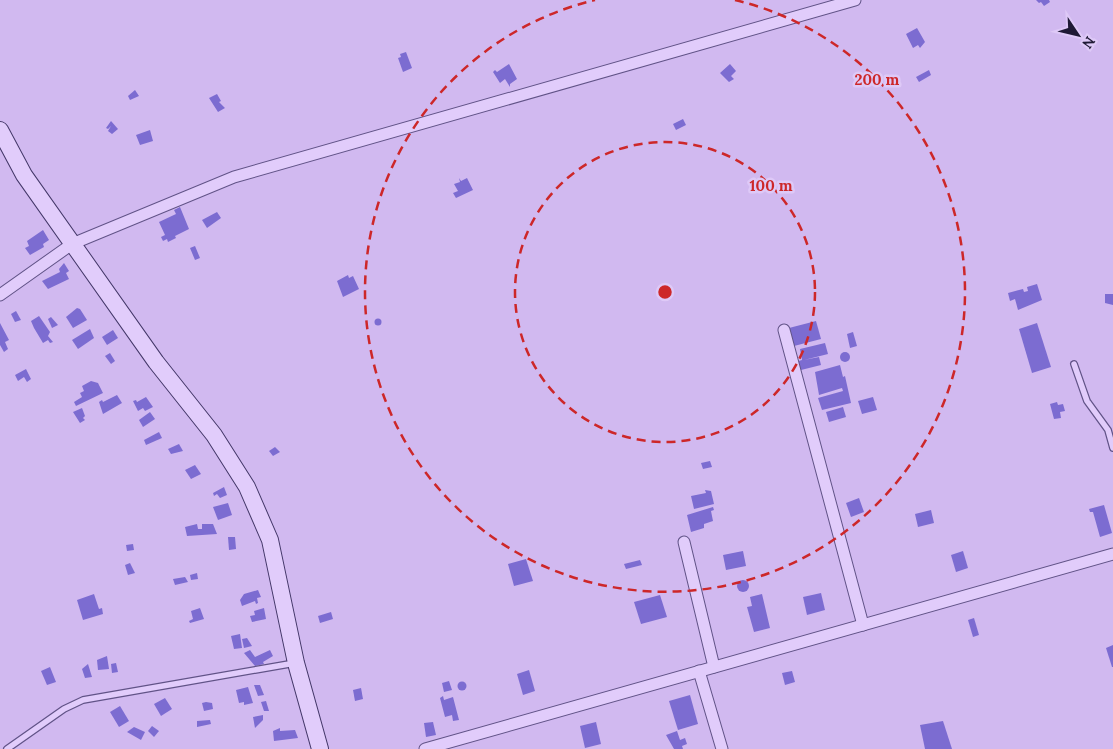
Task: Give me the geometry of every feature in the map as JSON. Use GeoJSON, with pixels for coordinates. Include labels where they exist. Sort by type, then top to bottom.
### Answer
{"type":"FeatureCollection","features":[{"type":"Feature","properties":{"kind":"street"},"geometry":{"type":"LineString","coordinates":[[0,295],[72,244],[234,177],[855,0]]}},
{"type":"Feature","properties":{"kind":"street"},"geometry":{"type":"LineString","coordinates":[[0,130],[24,175],[156,362],[214,436],[247,487],[270,540],[296,663],[320,749]]}},
{"type":"Feature","properties":{"kind":"street"},"geometry":{"type":"LineString","coordinates":[[784,330],[862,625]]}},
{"type":"Feature","properties":{"kind":"street"},"geometry":{"type":"LineString","coordinates":[[684,542],[714,667]]}},
{"type":"Feature","properties":{"kind":"street"},"geometry":{"type":"LineString","coordinates":[[425,749],[1113,554]]}},
{"type":"Feature","properties":{"kind":"street"},"geometry":{"type":"LineString","coordinates":[[699,671],[722,749]]}},
{"type":"Feature","properties":{"kind":"lane"},"geometry":{"type":"LineString","coordinates":[[1074,364],[1087,401],[1108,430],[1113,448]]}},
{"type":"Feature","properties":{"kind":"lane"},"geometry":{"type":"LineString","coordinates":[[7,749],[64,709],[83,700],[296,663]]}},
{"type":"Feature","properties":{"kind":"building"},"geometry":{"type":"Polygon","coordinates":[[[1036,0],[1049,0],[1050,2],[1044,6],[1036,0]]]}},
{"type":"Feature","properties":{"kind":"building"},"geometry":{"type":"Polygon","coordinates":[[[917,28],[925,42],[920,48],[918,45],[913,48],[906,34],[917,28]]]}},
{"type":"Feature","properties":{"kind":"building"},"geometry":{"type":"Polygon","coordinates":[[[406,52],[412,68],[403,72],[398,58],[401,57],[400,54],[406,52]]]}},
{"type":"Feature","properties":{"kind":"building"},"geometry":{"type":"Polygon","coordinates":[[[509,64],[517,79],[510,84],[510,87],[505,79],[500,83],[493,72],[495,70],[497,72],[509,64]]]}},
{"type":"Feature","properties":{"kind":"building"},"geometry":{"type":"Polygon","coordinates":[[[730,64],[736,71],[731,76],[734,79],[729,82],[720,73],[730,64]]]}},
{"type":"Feature","properties":{"kind":"building"},"geometry":{"type":"Polygon","coordinates":[[[929,70],[931,75],[919,82],[916,77],[929,70]]]}},
{"type":"Feature","properties":{"kind":"building"},"geometry":{"type":"Polygon","coordinates":[[[135,90],[139,96],[130,100],[128,96],[135,90]]]}},
{"type":"Feature","properties":{"kind":"building"},"geometry":{"type":"Polygon","coordinates":[[[217,94],[221,101],[219,102],[225,108],[218,112],[209,98],[217,94]]]}},
{"type":"Feature","properties":{"kind":"building"},"geometry":{"type":"Polygon","coordinates":[[[683,119],[686,125],[676,130],[673,124],[683,119]]]}},
{"type":"Feature","properties":{"kind":"building"},"geometry":{"type":"Polygon","coordinates":[[[111,121],[118,129],[112,134],[108,131],[111,126],[108,129],[106,128],[111,121]]]}},
{"type":"Feature","properties":{"kind":"building"},"geometry":{"type":"Polygon","coordinates":[[[150,130],[153,141],[140,145],[136,135],[150,130]]]}},
{"type":"Feature","properties":{"kind":"building"},"geometry":{"type":"Polygon","coordinates":[[[459,178],[461,181],[467,178],[473,190],[456,198],[453,193],[458,191],[454,184],[460,182],[459,178]]]}},
{"type":"Feature","properties":{"kind":"building"},"geometry":{"type":"Polygon","coordinates":[[[180,207],[189,229],[168,242],[167,239],[163,241],[161,237],[165,235],[159,222],[176,214],[174,210],[180,207]]]}},
{"type":"Feature","properties":{"kind":"building"},"geometry":{"type":"Polygon","coordinates":[[[217,212],[221,218],[207,228],[202,220],[217,212]]]}},
{"type":"Feature","properties":{"kind":"building"},"geometry":{"type":"Polygon","coordinates":[[[43,230],[49,240],[43,244],[44,247],[30,255],[25,248],[29,246],[27,241],[43,230]]]}},
{"type":"Feature","properties":{"kind":"building"},"geometry":{"type":"Polygon","coordinates":[[[195,246],[200,258],[195,260],[190,248],[195,246]]]}},
{"type":"Feature","properties":{"kind":"building"},"geometry":{"type":"Polygon","coordinates":[[[64,263],[69,271],[66,273],[69,279],[48,289],[42,281],[60,272],[59,269],[64,263]]]}},
{"type":"Feature","properties":{"kind":"building"},"geometry":{"type":"Polygon","coordinates":[[[348,275],[349,278],[353,276],[359,289],[343,297],[337,281],[348,275]]]}},
{"type":"Feature","properties":{"kind":"building"},"geometry":{"type":"Polygon","coordinates":[[[1037,284],[1042,300],[1018,310],[1015,299],[1010,301],[1008,293],[1023,289],[1024,292],[1028,291],[1027,287],[1037,284]]]}},
{"type":"Feature","properties":{"kind":"building"},"geometry":{"type":"Polygon","coordinates":[[[1105,294],[1113,294],[1113,305],[1105,303],[1105,294]]]}},
{"type":"Feature","properties":{"kind":"building"},"geometry":{"type":"Polygon","coordinates":[[[77,308],[80,309],[87,320],[73,328],[66,317],[77,308]]]}},
{"type":"Feature","properties":{"kind":"building"},"geometry":{"type":"Polygon","coordinates":[[[16,311],[21,320],[15,322],[11,314],[16,311]]]}},
{"type":"Feature","properties":{"kind":"building"},"geometry":{"type":"Polygon","coordinates":[[[39,316],[50,332],[48,336],[53,342],[50,343],[48,340],[43,343],[34,328],[31,321],[39,316]]]}},
{"type":"Feature","properties":{"kind":"building"},"geometry":{"type":"Polygon","coordinates":[[[51,317],[58,325],[52,328],[48,319],[51,317]]]}},
{"type":"Feature","properties":{"kind":"building"},"geometry":{"type":"Polygon","coordinates":[[[378,318],[382,322],[378,326],[374,322],[378,318]]]}},
{"type":"Feature","properties":{"kind":"building"},"geometry":{"type":"Polygon","coordinates":[[[816,321],[821,339],[794,346],[789,328],[816,321]]]}},
{"type":"Feature","properties":{"kind":"building"},"geometry":{"type":"Polygon","coordinates":[[[0,323],[9,340],[5,342],[8,349],[4,352],[0,345],[0,323]]]}},
{"type":"Feature","properties":{"kind":"building"},"geometry":{"type":"Polygon","coordinates":[[[1037,323],[1051,367],[1032,373],[1019,329],[1037,323]]]}},
{"type":"Feature","properties":{"kind":"building"},"geometry":{"type":"Polygon","coordinates":[[[90,329],[94,338],[78,349],[72,340],[90,329]]]}},
{"type":"Feature","properties":{"kind":"building"},"geometry":{"type":"Polygon","coordinates":[[[113,330],[118,338],[107,345],[102,337],[113,330]]]}},
{"type":"Feature","properties":{"kind":"building"},"geometry":{"type":"Polygon","coordinates":[[[853,332],[857,346],[850,348],[847,334],[853,332]]]}},
{"type":"Feature","properties":{"kind":"building"},"geometry":{"type":"Polygon","coordinates":[[[825,343],[828,354],[804,360],[819,357],[821,365],[797,371],[795,362],[802,360],[800,349],[825,343]]]}},
{"type":"Feature","properties":{"kind":"building"},"geometry":{"type":"Polygon","coordinates":[[[843,352],[847,352],[850,357],[849,361],[843,362],[840,359],[840,355],[843,352]]]}},
{"type":"Feature","properties":{"kind":"building"},"geometry":{"type":"Polygon","coordinates":[[[110,353],[115,361],[111,364],[105,356],[110,353]]]}},
{"type":"Feature","properties":{"kind":"building"},"geometry":{"type":"Polygon","coordinates":[[[840,365],[843,377],[845,376],[851,403],[822,410],[818,398],[843,391],[842,388],[819,395],[815,372],[840,365]]]}},
{"type":"Feature","properties":{"kind":"building"},"geometry":{"type":"Polygon","coordinates":[[[26,369],[31,379],[27,382],[24,377],[18,381],[15,375],[26,369]]]}},
{"type":"Feature","properties":{"kind":"building"},"geometry":{"type":"Polygon","coordinates":[[[91,381],[98,383],[103,393],[76,406],[74,402],[82,397],[80,393],[84,391],[82,386],[91,381]]]}},
{"type":"Feature","properties":{"kind":"building"},"geometry":{"type":"Polygon","coordinates":[[[117,395],[122,403],[103,414],[99,402],[117,395]]]}},
{"type":"Feature","properties":{"kind":"building"},"geometry":{"type":"Polygon","coordinates":[[[146,397],[153,407],[145,411],[143,408],[138,411],[133,401],[136,400],[137,402],[146,397]]]}},
{"type":"Feature","properties":{"kind":"building"},"geometry":{"type":"Polygon","coordinates":[[[873,397],[877,410],[862,414],[858,401],[873,397]]]}},
{"type":"Feature","properties":{"kind":"building"},"geometry":{"type":"Polygon","coordinates":[[[1057,402],[1058,405],[1063,404],[1065,411],[1060,412],[1061,418],[1054,419],[1050,404],[1057,402]]]}},
{"type":"Feature","properties":{"kind":"building"},"geometry":{"type":"Polygon","coordinates":[[[843,407],[846,417],[829,422],[826,412],[843,407]]]}},
{"type":"Feature","properties":{"kind":"building"},"geometry":{"type":"Polygon","coordinates":[[[82,408],[85,420],[80,423],[73,412],[82,408]]]}},
{"type":"Feature","properties":{"kind":"building"},"geometry":{"type":"Polygon","coordinates":[[[150,412],[155,419],[143,427],[139,420],[150,412]]]}},
{"type":"Feature","properties":{"kind":"building"},"geometry":{"type":"Polygon","coordinates":[[[159,432],[162,438],[146,445],[144,440],[159,432]]]}},
{"type":"Feature","properties":{"kind":"building"},"geometry":{"type":"Polygon","coordinates":[[[179,444],[183,451],[171,454],[168,449],[179,444]]]}},
{"type":"Feature","properties":{"kind":"building"},"geometry":{"type":"Polygon","coordinates":[[[275,447],[280,452],[273,456],[269,451],[275,447]]]}},
{"type":"Feature","properties":{"kind":"building"},"geometry":{"type":"Polygon","coordinates":[[[710,461],[712,467],[703,469],[701,463],[710,461]]]}},
{"type":"Feature","properties":{"kind":"building"},"geometry":{"type":"Polygon","coordinates":[[[195,465],[201,474],[191,479],[185,470],[195,465]]]}},
{"type":"Feature","properties":{"kind":"building"},"geometry":{"type":"Polygon","coordinates":[[[224,487],[227,495],[220,498],[217,494],[214,496],[213,493],[224,487]]]}},
{"type":"Feature","properties":{"kind":"building"},"geometry":{"type":"Polygon","coordinates":[[[705,490],[711,491],[714,504],[694,509],[691,496],[706,493],[705,490]]]}},
{"type":"Feature","properties":{"kind":"building"},"geometry":{"type":"Polygon","coordinates":[[[859,498],[864,512],[851,517],[846,503],[859,498]]]}},
{"type":"Feature","properties":{"kind":"building"},"geometry":{"type":"Polygon","coordinates":[[[228,503],[232,515],[218,520],[213,507],[228,503]]]}},
{"type":"Feature","properties":{"kind":"building"},"geometry":{"type":"Polygon","coordinates":[[[1104,505],[1112,533],[1100,537],[1093,512],[1090,512],[1089,509],[1104,505]]]}},
{"type":"Feature","properties":{"kind":"building"},"geometry":{"type":"Polygon","coordinates":[[[713,507],[714,510],[711,511],[713,521],[704,524],[704,528],[691,532],[687,515],[713,507]]]}},
{"type":"Feature","properties":{"kind":"building"},"geometry":{"type":"Polygon","coordinates":[[[931,510],[934,523],[918,527],[915,514],[931,510]]]}},
{"type":"Feature","properties":{"kind":"building"},"geometry":{"type":"Polygon","coordinates":[[[197,524],[198,529],[202,529],[202,524],[213,524],[217,534],[187,536],[185,527],[197,524]]]}},
{"type":"Feature","properties":{"kind":"building"},"geometry":{"type":"Polygon","coordinates":[[[228,537],[235,537],[236,549],[229,550],[228,537]]]}},
{"type":"Feature","properties":{"kind":"building"},"geometry":{"type":"Polygon","coordinates":[[[133,544],[134,550],[127,551],[126,545],[133,544]]]}},
{"type":"Feature","properties":{"kind":"building"},"geometry":{"type":"Polygon","coordinates":[[[743,551],[746,566],[726,570],[723,555],[743,551]]]}},
{"type":"Feature","properties":{"kind":"building"},"geometry":{"type":"Polygon","coordinates":[[[963,551],[968,568],[956,572],[951,555],[963,551]]]}},
{"type":"Feature","properties":{"kind":"building"},"geometry":{"type":"Polygon","coordinates":[[[526,559],[533,581],[514,586],[508,564],[526,559]]]}},
{"type":"Feature","properties":{"kind":"building"},"geometry":{"type":"Polygon","coordinates":[[[640,560],[642,565],[626,569],[624,564],[640,560]]]}},
{"type":"Feature","properties":{"kind":"building"},"geometry":{"type":"Polygon","coordinates":[[[130,563],[135,573],[128,575],[125,565],[130,563]]]}},
{"type":"Feature","properties":{"kind":"building"},"geometry":{"type":"Polygon","coordinates":[[[197,573],[198,579],[191,580],[190,575],[197,573]]]}},
{"type":"Feature","properties":{"kind":"building"},"geometry":{"type":"Polygon","coordinates":[[[185,577],[188,582],[175,585],[173,579],[185,577]]]}},
{"type":"Feature","properties":{"kind":"building"},"geometry":{"type":"Polygon","coordinates":[[[743,580],[749,586],[743,592],[737,586],[743,580]]]}},
{"type":"Feature","properties":{"kind":"building"},"geometry":{"type":"Polygon","coordinates":[[[258,590],[261,597],[257,598],[258,603],[256,604],[255,601],[242,606],[240,600],[244,594],[258,590]]]}},
{"type":"Feature","properties":{"kind":"building"},"geometry":{"type":"Polygon","coordinates":[[[821,593],[825,610],[807,615],[803,597],[821,593]]]}},
{"type":"Feature","properties":{"kind":"building"},"geometry":{"type":"Polygon","coordinates":[[[94,594],[99,609],[102,608],[103,614],[83,620],[77,600],[94,594]]]}},
{"type":"Feature","properties":{"kind":"building"},"geometry":{"type":"Polygon","coordinates":[[[762,594],[770,628],[754,632],[747,607],[752,606],[750,597],[762,594]]]}},
{"type":"Feature","properties":{"kind":"building"},"geometry":{"type":"Polygon","coordinates":[[[660,595],[667,617],[641,624],[634,602],[660,595]]]}},
{"type":"Feature","properties":{"kind":"building"},"geometry":{"type":"Polygon","coordinates":[[[200,608],[204,619],[190,623],[189,621],[193,619],[191,611],[200,608]]]}},
{"type":"Feature","properties":{"kind":"building"},"geometry":{"type":"Polygon","coordinates":[[[264,608],[266,619],[252,622],[250,616],[255,615],[254,611],[264,608]]]}},
{"type":"Feature","properties":{"kind":"building"},"geometry":{"type":"Polygon","coordinates":[[[331,612],[333,619],[320,623],[318,616],[331,612]]]}},
{"type":"Feature","properties":{"kind":"building"},"geometry":{"type":"Polygon","coordinates":[[[974,618],[979,635],[973,637],[968,620],[974,618]]]}},
{"type":"Feature","properties":{"kind":"building"},"geometry":{"type":"Polygon","coordinates":[[[240,634],[242,648],[234,649],[231,636],[240,634]]]}},
{"type":"Feature","properties":{"kind":"building"},"geometry":{"type":"Polygon","coordinates":[[[247,638],[252,646],[244,648],[242,639],[247,638]]]}},
{"type":"Feature","properties":{"kind":"building"},"geometry":{"type":"Polygon","coordinates":[[[1113,645],[1113,667],[1112,667],[1106,648],[1113,645]]]}},
{"type":"Feature","properties":{"kind":"building"},"geometry":{"type":"Polygon","coordinates":[[[250,650],[255,657],[270,650],[273,656],[263,662],[264,664],[255,666],[244,653],[250,650]]]}},
{"type":"Feature","properties":{"kind":"building"},"geometry":{"type":"Polygon","coordinates":[[[107,656],[109,669],[98,670],[97,660],[107,656]]]}},
{"type":"Feature","properties":{"kind":"building"},"geometry":{"type":"Polygon","coordinates":[[[116,663],[118,672],[112,673],[111,664],[116,663]]]}},
{"type":"Feature","properties":{"kind":"building"},"geometry":{"type":"Polygon","coordinates":[[[88,664],[92,677],[85,678],[82,669],[88,664]]]}},
{"type":"Feature","properties":{"kind":"building"},"geometry":{"type":"Polygon","coordinates":[[[50,667],[56,682],[47,685],[41,671],[50,667]]]}},
{"type":"Feature","properties":{"kind":"building"},"geometry":{"type":"Polygon","coordinates":[[[529,670],[535,691],[523,695],[517,674],[529,670]]]}},
{"type":"Feature","properties":{"kind":"building"},"geometry":{"type":"Polygon","coordinates":[[[792,671],[795,682],[785,685],[782,673],[792,671]]]}},
{"type":"Feature","properties":{"kind":"building"},"geometry":{"type":"Polygon","coordinates":[[[449,681],[452,690],[444,692],[442,683],[449,681]]]}},
{"type":"Feature","properties":{"kind":"building"},"geometry":{"type":"Polygon","coordinates":[[[462,682],[466,686],[462,690],[458,686],[462,682]]]}},
{"type":"Feature","properties":{"kind":"building"},"geometry":{"type":"Polygon","coordinates":[[[254,685],[260,685],[264,695],[258,696],[254,685]]]}},
{"type":"Feature","properties":{"kind":"building"},"geometry":{"type":"Polygon","coordinates":[[[248,687],[253,703],[244,705],[244,702],[239,703],[236,690],[248,687]]]}},
{"type":"Feature","properties":{"kind":"building"},"geometry":{"type":"Polygon","coordinates":[[[361,688],[363,699],[355,701],[353,690],[361,688]]]}},
{"type":"Feature","properties":{"kind":"building"},"geometry":{"type":"Polygon","coordinates":[[[690,695],[698,724],[678,730],[669,701],[690,695]]]}},
{"type":"Feature","properties":{"kind":"building"},"geometry":{"type":"Polygon","coordinates":[[[443,696],[444,700],[453,697],[459,720],[453,721],[452,715],[445,717],[440,698],[443,696]]]}},
{"type":"Feature","properties":{"kind":"building"},"geometry":{"type":"Polygon","coordinates":[[[165,698],[172,709],[161,716],[154,704],[165,698]]]}},
{"type":"Feature","properties":{"kind":"building"},"geometry":{"type":"Polygon","coordinates":[[[266,701],[269,711],[264,711],[261,702],[266,701]]]}},
{"type":"Feature","properties":{"kind":"building"},"geometry":{"type":"Polygon","coordinates":[[[202,703],[212,703],[213,709],[204,711],[202,703]]]}},
{"type":"Feature","properties":{"kind":"building"},"geometry":{"type":"Polygon","coordinates":[[[120,706],[129,721],[119,727],[110,712],[120,706]]]}},
{"type":"Feature","properties":{"kind":"building"},"geometry":{"type":"Polygon","coordinates":[[[263,715],[263,720],[255,728],[253,717],[263,715]]]}},
{"type":"Feature","properties":{"kind":"building"},"geometry":{"type":"Polygon","coordinates":[[[210,720],[211,724],[197,727],[197,721],[210,720]]]}},
{"type":"Feature","properties":{"kind":"building"},"geometry":{"type":"Polygon","coordinates":[[[943,721],[952,749],[925,749],[920,725],[943,721]]]}},
{"type":"Feature","properties":{"kind":"building"},"geometry":{"type":"Polygon","coordinates":[[[433,722],[436,735],[426,737],[424,723],[433,722]]]}},
{"type":"Feature","properties":{"kind":"building"},"geometry":{"type":"Polygon","coordinates":[[[596,722],[601,744],[585,748],[580,726],[596,722]]]}},
{"type":"Feature","properties":{"kind":"building"},"geometry":{"type":"Polygon","coordinates":[[[152,726],[159,731],[154,737],[148,731],[152,726]]]}},
{"type":"Feature","properties":{"kind":"building"},"geometry":{"type":"Polygon","coordinates":[[[134,727],[145,732],[141,740],[127,732],[134,727]]]}},
{"type":"Feature","properties":{"kind":"building"},"geometry":{"type":"Polygon","coordinates":[[[280,728],[280,731],[295,730],[298,738],[274,741],[273,731],[280,728]]]}},
{"type":"Feature","properties":{"kind":"building"},"geometry":{"type":"Polygon","coordinates":[[[677,731],[680,740],[685,738],[687,744],[682,746],[683,749],[674,749],[666,735],[677,731]]]}}]}
